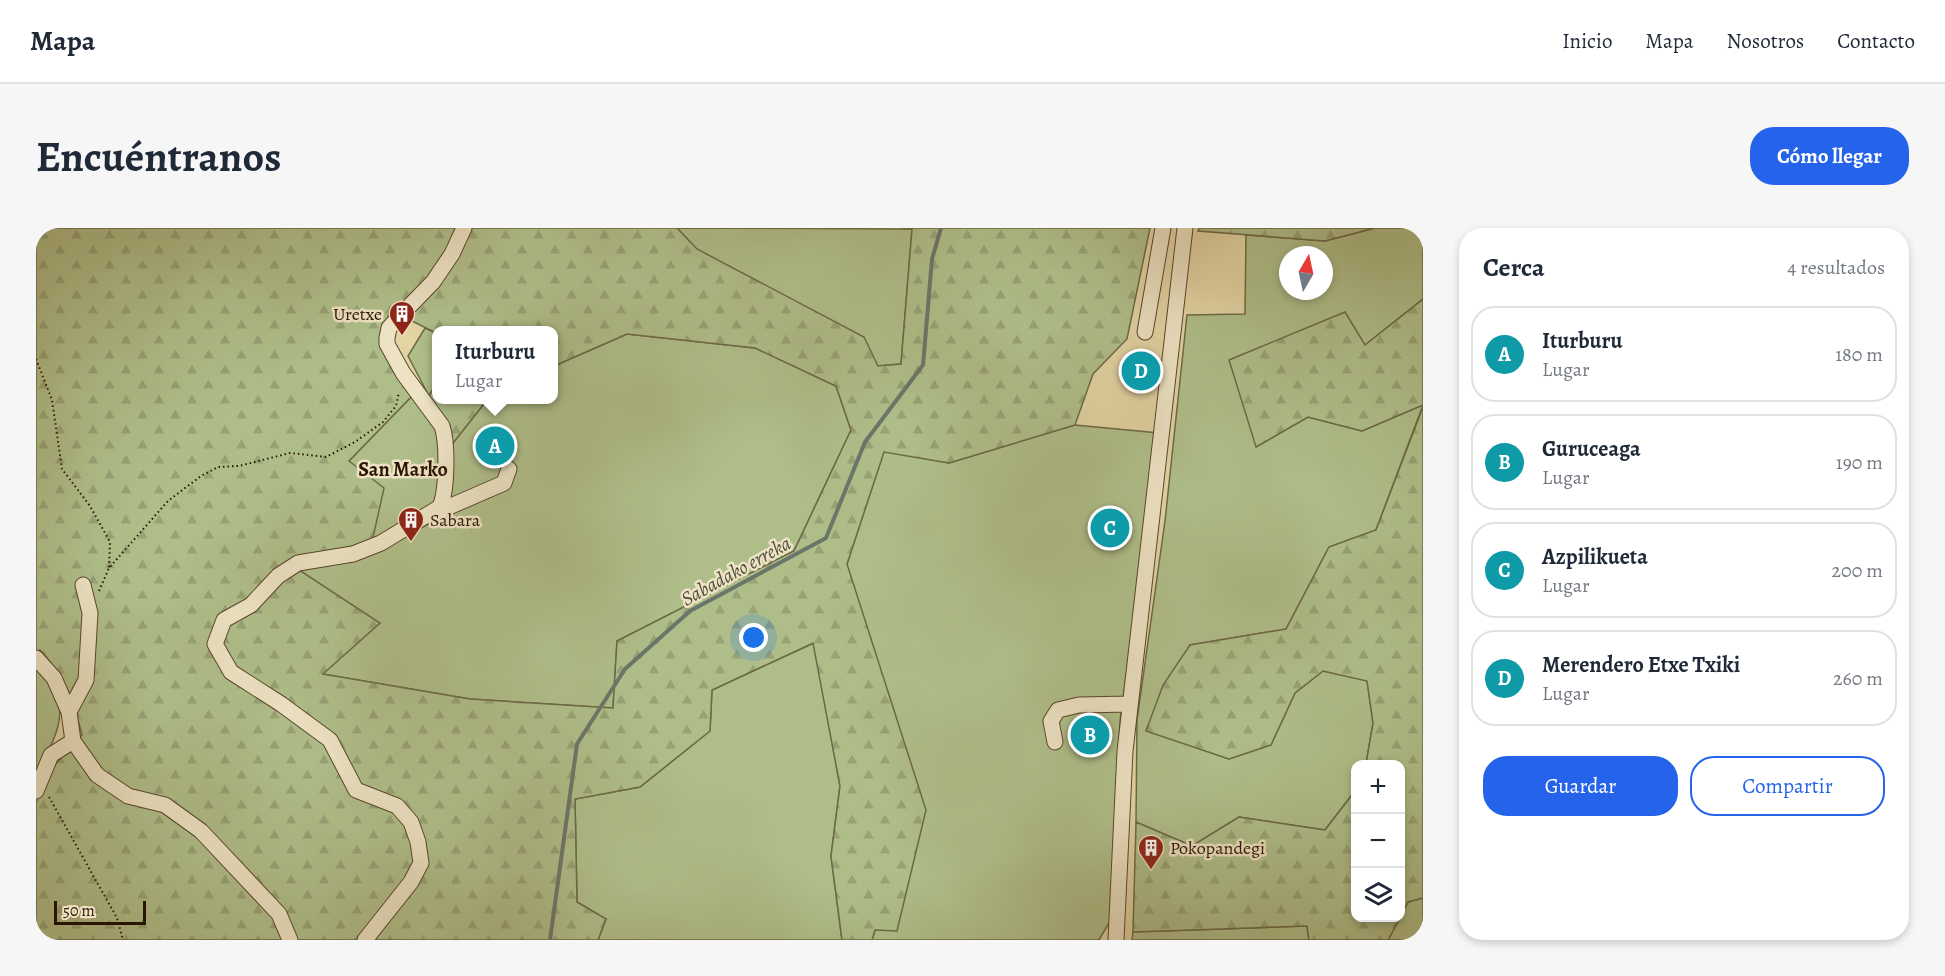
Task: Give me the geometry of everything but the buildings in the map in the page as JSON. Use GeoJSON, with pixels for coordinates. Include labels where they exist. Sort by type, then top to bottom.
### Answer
{"type":"FeatureCollection","features":[{"type":"Feature","properties":{"kind":"street"},"geometry":{"type":"LineString","coordinates":[[434,513],[445,497],[446,438],[442,426],[403,373],[387,344],[389,328],[433,282],[452,254],[464,228]]}},
{"type":"Feature","properties":{"kind":"street"},"geometry":{"type":"LineString","coordinates":[[1145,332],[1163,228]]}},
{"type":"Feature","properties":{"kind":"street"},"geometry":{"type":"LineString","coordinates":[[1116,940],[1119,909],[1121,799],[1130,704],[1185,228]]}},
{"type":"Feature","properties":{"kind":"street"},"geometry":{"type":"LineString","coordinates":[[364,940],[411,882],[421,863],[418,842],[411,822],[397,806],[356,790],[330,740],[281,704],[231,672],[215,644],[224,620],[251,605],[278,576],[298,563],[353,554],[381,543],[434,513],[504,483],[509,469]]}},
{"type":"Feature","properties":{"kind":"street"},"geometry":{"type":"LineString","coordinates":[[69,712],[86,680],[90,613],[83,585]]}},
{"type":"Feature","properties":{"kind":"street"},"geometry":{"type":"LineString","coordinates":[[36,658],[54,678],[69,712],[73,741],[98,775],[129,796],[165,805],[201,831],[279,914],[290,940]]}},
{"type":"Feature","properties":{"kind":"street"},"geometry":{"type":"LineString","coordinates":[[1055,742],[1051,721],[1058,710],[1079,705],[1130,704]]}},
{"type":"Feature","properties":{"kind":"street"},"geometry":{"type":"LineString","coordinates":[[38,786],[51,755],[73,741]]}},
{"type":"Feature","properties":{"kind":"path"},"geometry":{"type":"LineString","coordinates":[[36,359],[52,400],[62,469],[90,506],[110,542],[109,568]]}},
{"type":"Feature","properties":{"kind":"path"},"geometry":{"type":"LineString","coordinates":[[90,613],[109,568],[168,501],[218,467],[238,466],[290,453],[326,457],[355,442],[383,422],[396,406],[403,373]]}},
{"type":"Feature","properties":{"kind":"path"},"geometry":{"type":"LineString","coordinates":[[38,786],[117,918],[123,940]]}},
{"type":"Feature","properties":{"kind":"green space"},"geometry":{"type":"Polygon","coordinates":[[[36,228],[677,228],[697,249],[864,337],[878,366],[901,364],[912,229],[901,228],[1150,228],[1127,339],[1093,374],[1075,425],[949,463],[884,452],[847,564],[926,810],[897,931],[875,930],[872,940],[842,940],[831,856],[840,786],[813,643],[712,690],[710,731],[640,787],[575,799],[577,902],[606,919],[598,940],[36,940],[36,803],[51,769],[82,735],[72,700],[56,670],[40,650],[36,658],[36,228]],[[390,310],[381,343],[413,395],[349,461],[384,488],[372,542],[304,556],[296,568],[380,623],[323,674],[470,699],[613,708],[617,641],[794,551],[851,430],[836,386],[755,348],[627,334],[558,364],[558,326],[432,326],[432,331],[390,310]]]}},
{"type":"Feature","properties":{"kind":"green space"},"geometry":{"type":"Polygon","coordinates":[[[677,228],[912,229],[901,364],[877,366],[696,249],[677,228]]]}},
{"type":"Feature","properties":{"kind":"green space"},"geometry":{"type":"Polygon","coordinates":[[[1199,228],[1375,228],[1325,241],[1198,231],[1199,228]]]}},
{"type":"Feature","properties":{"kind":"green space"},"geometry":{"type":"Polygon","coordinates":[[[1375,228],[1423,228],[1423,299],[1365,345],[1256,447],[1308,417],[1362,431],[1423,405],[1376,530],[1329,547],[1286,629],[1190,645],[1146,730],[1229,759],[1271,745],[1295,693],[1323,671],[1367,680],[1373,723],[1367,760],[1351,760],[1351,796],[1325,830],[1239,817],[1192,846],[1136,822],[1137,720],[1165,521],[1187,315],[1245,314],[1246,235],[1325,241],[1375,228]]]}},
{"type":"Feature","properties":{"kind":"green space"},"geometry":{"type":"Polygon","coordinates":[[[1423,299],[1423,405],[1362,431],[1308,417],[1256,447],[1229,360],[1345,312],[1365,345],[1423,299]]]}},
{"type":"Feature","properties":{"kind":"green space"},"geometry":{"type":"Polygon","coordinates":[[[425,328],[432,331],[432,391],[429,396],[408,356],[425,328]]]}},
{"type":"Feature","properties":{"kind":"green space"},"geometry":{"type":"Polygon","coordinates":[[[627,334],[755,348],[836,386],[851,430],[794,551],[617,641],[613,708],[470,699],[322,674],[296,568],[372,554],[440,518],[447,506],[453,443],[484,404],[558,404],[558,364],[627,334]]]}},
{"type":"Feature","properties":{"kind":"green space"},"geometry":{"type":"Polygon","coordinates":[[[413,395],[442,434],[441,478],[433,509],[372,542],[349,461],[413,395]]]}},
{"type":"Feature","properties":{"kind":"green space"},"geometry":{"type":"Polygon","coordinates":[[[433,404],[484,404],[453,443],[433,404]]]}},
{"type":"Feature","properties":{"kind":"green space"},"geometry":{"type":"Polygon","coordinates":[[[1423,407],[1423,898],[1408,902],[1405,908],[1405,760],[1367,760],[1373,723],[1367,681],[1323,671],[1295,693],[1271,745],[1229,759],[1146,731],[1163,685],[1190,645],[1286,629],[1329,547],[1376,530],[1423,407]]]}},
{"type":"Feature","properties":{"kind":"green space"},"geometry":{"type":"Polygon","coordinates":[[[1075,425],[1159,433],[1120,721],[1116,802],[1116,911],[1099,940],[872,940],[875,930],[847,564],[884,451],[949,463],[1075,425]]]}},
{"type":"Feature","properties":{"kind":"green space"},"geometry":{"type":"Polygon","coordinates":[[[814,643],[840,786],[831,856],[842,940],[598,940],[606,919],[577,902],[575,799],[640,787],[710,731],[712,690],[814,643]]]}},
{"type":"Feature","properties":{"kind":"green space"},"geometry":{"type":"Polygon","coordinates":[[[36,664],[56,694],[59,720],[51,746],[36,777],[36,664]]]}},
{"type":"Feature","properties":{"kind":"green space"},"geometry":{"type":"Polygon","coordinates":[[[1351,796],[1351,922],[1398,922],[1388,940],[1309,940],[1307,926],[1133,932],[1136,822],[1192,846],[1239,817],[1325,830],[1351,796]]]}},
{"type":"Feature","properties":{"kind":"green space"},"geometry":{"type":"Polygon","coordinates":[[[1423,898],[1423,940],[1388,940],[1397,922],[1405,922],[1405,908],[1408,902],[1423,898]]]}},
{"type":"Feature","properties":{"kind":"green space"},"geometry":{"type":"Polygon","coordinates":[[[1307,926],[1309,940],[1132,940],[1133,932],[1307,926]]]}},
{"type":"Feature","properties":{"kind":"waterway","name":"Sabadako erreka"},"geometry":{"type":"LineString","coordinates":[[550,940],[577,744],[625,669],[690,611],[826,538],[865,442],[923,365],[932,259],[941,228]]}},
{"type":"Feature","properties":{"kind":"place","name":"Uretxe"},"geometry":{"type":"Point","coordinates":[402,337]}},
{"type":"Feature","properties":{"kind":"place","name":"Merendero Etxe Txiki"},"geometry":{"type":"Point","coordinates":[1141,371]}},
{"type":"Feature","properties":{"kind":"place","name":"Iturburu"},"geometry":{"type":"Point","coordinates":[495,446]}},
{"type":"Feature","properties":{"kind":"place","name":"Azpilikueta"},"geometry":{"type":"Point","coordinates":[1110,528]}},
{"type":"Feature","properties":{"kind":"place","name":"Sabara"},"geometry":{"type":"Point","coordinates":[411,543]}},
{"type":"Feature","properties":{"kind":"place","name":"Guruceaga"},"geometry":{"type":"Point","coordinates":[1090,735]}},
{"type":"Feature","properties":{"kind":"place","name":"Pokopandegi"},"geometry":{"type":"Point","coordinates":[1151,871]}},
{"type":"Feature","properties":{"kind":"district","name":"San Marko"},"geometry":{"type":"Point","coordinates":[403,469]}}]}
